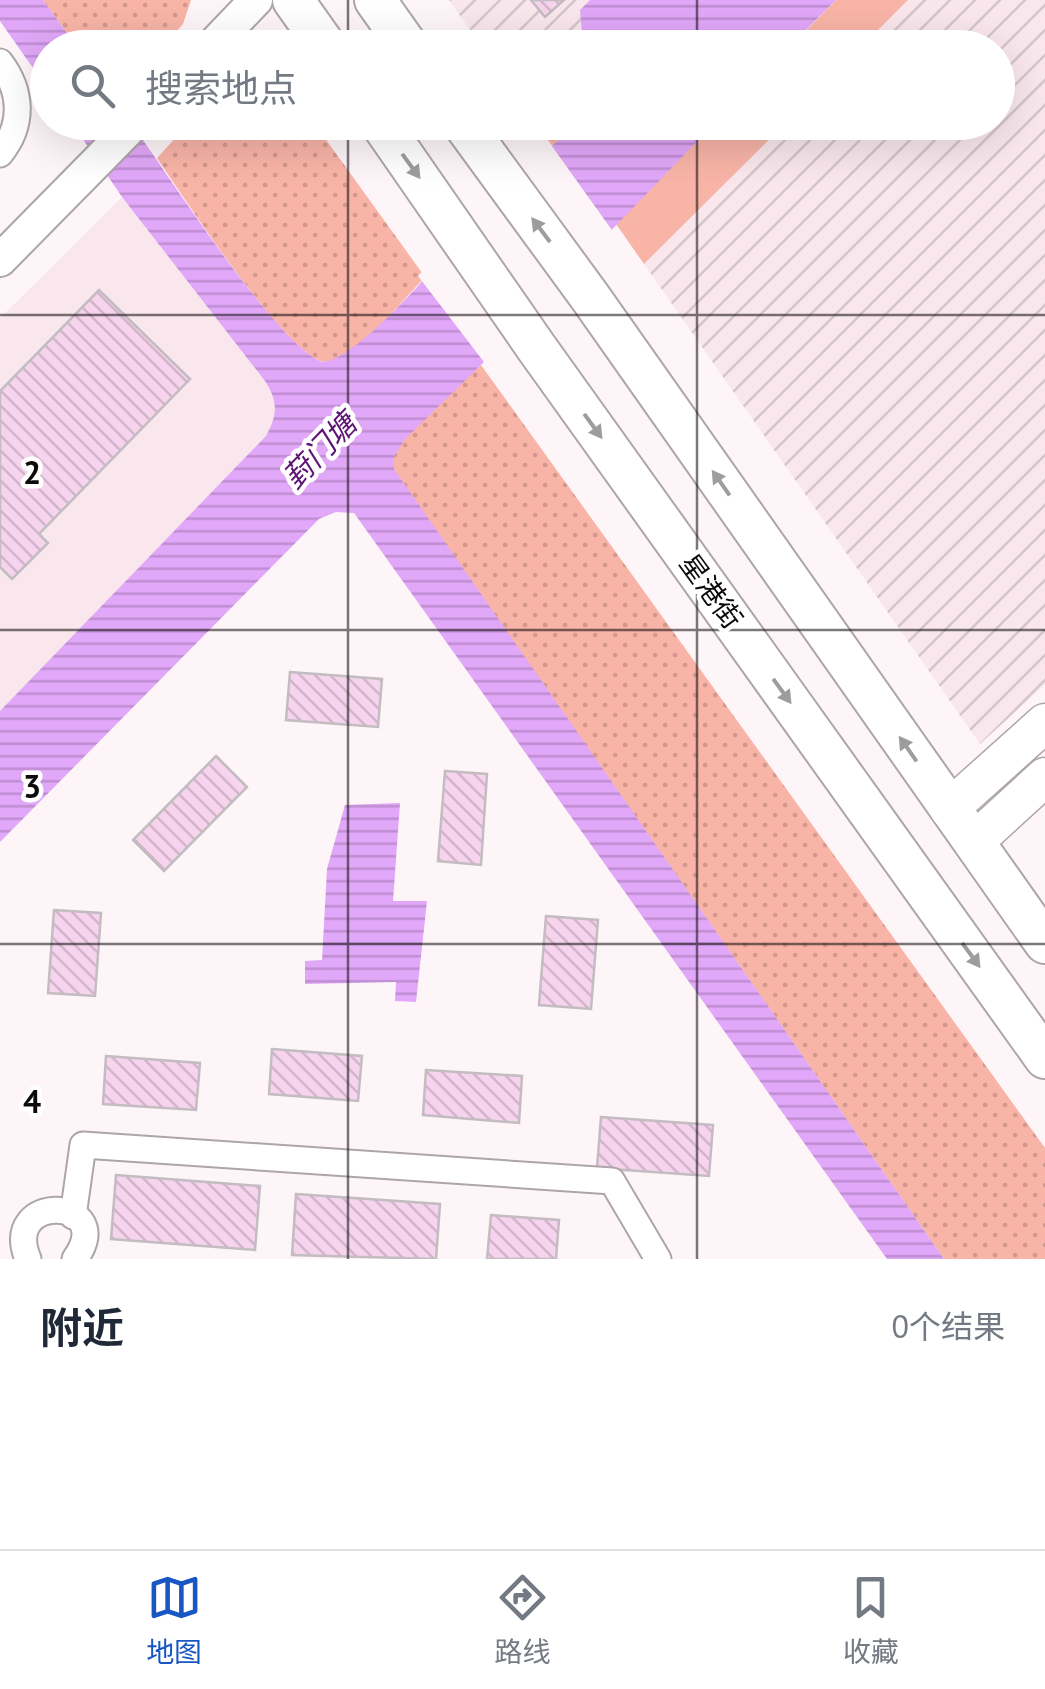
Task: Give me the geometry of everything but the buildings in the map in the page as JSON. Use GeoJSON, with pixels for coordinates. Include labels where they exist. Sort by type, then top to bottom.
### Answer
{"type":"FeatureCollection","features":[{"type":"Feature","properties":{"kind":"main road"},"geometry":{"type":"LineString","coordinates":[[292,0],[313,30]]}},
{"type":"Feature","properties":{"kind":"main road"},"geometry":{"type":"LineString","coordinates":[[376,0],[397,30]]}},
{"type":"Feature","properties":{"kind":"main road","name":"星港街"},"geometry":{"type":"LineString","coordinates":[[393,140],[536,347],[1045,1058]]}},
{"type":"Feature","properties":{"kind":"main road"},"geometry":{"type":"LineString","coordinates":[[475,140],[1045,943]]}},
{"type":"Feature","properties":{"kind":"main road"},"geometry":{"type":"LineString","coordinates":[[950,808],[1045,722]]}},
{"type":"Feature","properties":{"kind":"main road"},"geometry":{"type":"LineString","coordinates":[[974,842],[1035,786],[998,765]]}},
{"type":"Feature","properties":{"kind":"street"},"geometry":{"type":"LineString","coordinates":[[227,30],[256,0]]}},
{"type":"Feature","properties":{"kind":"street"},"geometry":{"type":"LineString","coordinates":[[0,62],[12,81],[18,108],[14,134],[0,154]]}},
{"type":"Feature","properties":{"kind":"street"},"geometry":{"type":"LineString","coordinates":[[0,260],[118,140]]}},
{"type":"Feature","properties":{"kind":"street"},"geometry":{"type":"LineString","coordinates":[[75,1259],[83,1234],[73,1216],[83,1146],[612,1181],[658,1259]]}},
{"type":"Feature","properties":{"kind":"street"},"geometry":{"type":"LineString","coordinates":[[27,1258],[21,1238],[28,1220],[44,1209],[54,1208],[73,1216]]}},
{"type":"Feature","properties":{"kind":"shaded area"},"geometry":{"type":"Polygon","coordinates":[[[43,0],[191,0],[178,30],[65,30],[43,0]]]}},
{"type":"Feature","properties":{"kind":"shaded area"},"geometry":{"type":"Polygon","coordinates":[[[449,0],[590,0],[580,10],[582,30],[470,30],[449,0]]]}},
{"type":"Feature","properties":{"kind":"shaded area"},"geometry":{"type":"Polygon","coordinates":[[[836,0],[908,0],[878,30],[807,30],[836,0]]]}},
{"type":"Feature","properties":{"kind":"shaded area"},"geometry":{"type":"Polygon","coordinates":[[[908,0],[1045,0],[1045,685],[980,744],[644,264],[769,140],[1015,140],[1015,30],[878,30],[908,0]]]}},
{"type":"Feature","properties":{"kind":"shaded area"},"geometry":{"type":"Polygon","coordinates":[[[173,140],[326,140],[425,277],[351,351],[327,362],[310,355],[264,308],[157,158],[173,140]]]}},
{"type":"Feature","properties":{"kind":"shaded area"},"geometry":{"type":"Polygon","coordinates":[[[698,140],[769,140],[644,264],[616,224],[698,140]]]}},
{"type":"Feature","properties":{"kind":"shaded area"},"geometry":{"type":"Polygon","coordinates":[[[122,197],[265,381],[276,398],[276,413],[267,436],[0,711],[0,318],[122,197]]]}},
{"type":"Feature","properties":{"kind":"shaded area"},"geometry":{"type":"Polygon","coordinates":[[[481,365],[1045,1148],[1045,1259],[944,1259],[398,476],[393,459],[401,443],[481,365]]]}},
{"type":"Feature","properties":{"kind":"water"},"geometry":{"type":"Polygon","coordinates":[[[0,0],[43,0],[65,30],[30,30],[30,64],[0,21],[0,0]]]}},
{"type":"Feature","properties":{"kind":"water"},"geometry":{"type":"Polygon","coordinates":[[[590,0],[836,0],[806,30],[582,30],[580,10],[590,0]]]}},
{"type":"Feature","properties":{"kind":"water","name":"葑门塘"},"geometry":{"type":"Polygon","coordinates":[[[83,140],[143,140],[252,293],[303,350],[323,362],[342,355],[390,315],[504,190],[559,140],[699,140],[405,439],[394,457],[394,469],[944,1259],[887,1259],[354,513],[336,512],[319,519],[0,842],[0,711],[266,436],[273,421],[274,401],[265,381],[122,197],[83,140]]]}},
{"type":"Feature","properties":{"kind":"water"},"geometry":{"type":"Polygon","coordinates":[[[400,803],[393,901],[427,901],[416,1002],[395,1001],[396,982],[305,984],[305,961],[322,960],[327,869],[345,805],[400,803]]]}},
{"type":"Feature","properties":{"kind":"pier"},"geometry":{"type":"Polygon","coordinates":[[[549,142],[614,233],[487,366],[418,276],[501,186],[549,142]]]}}]}
